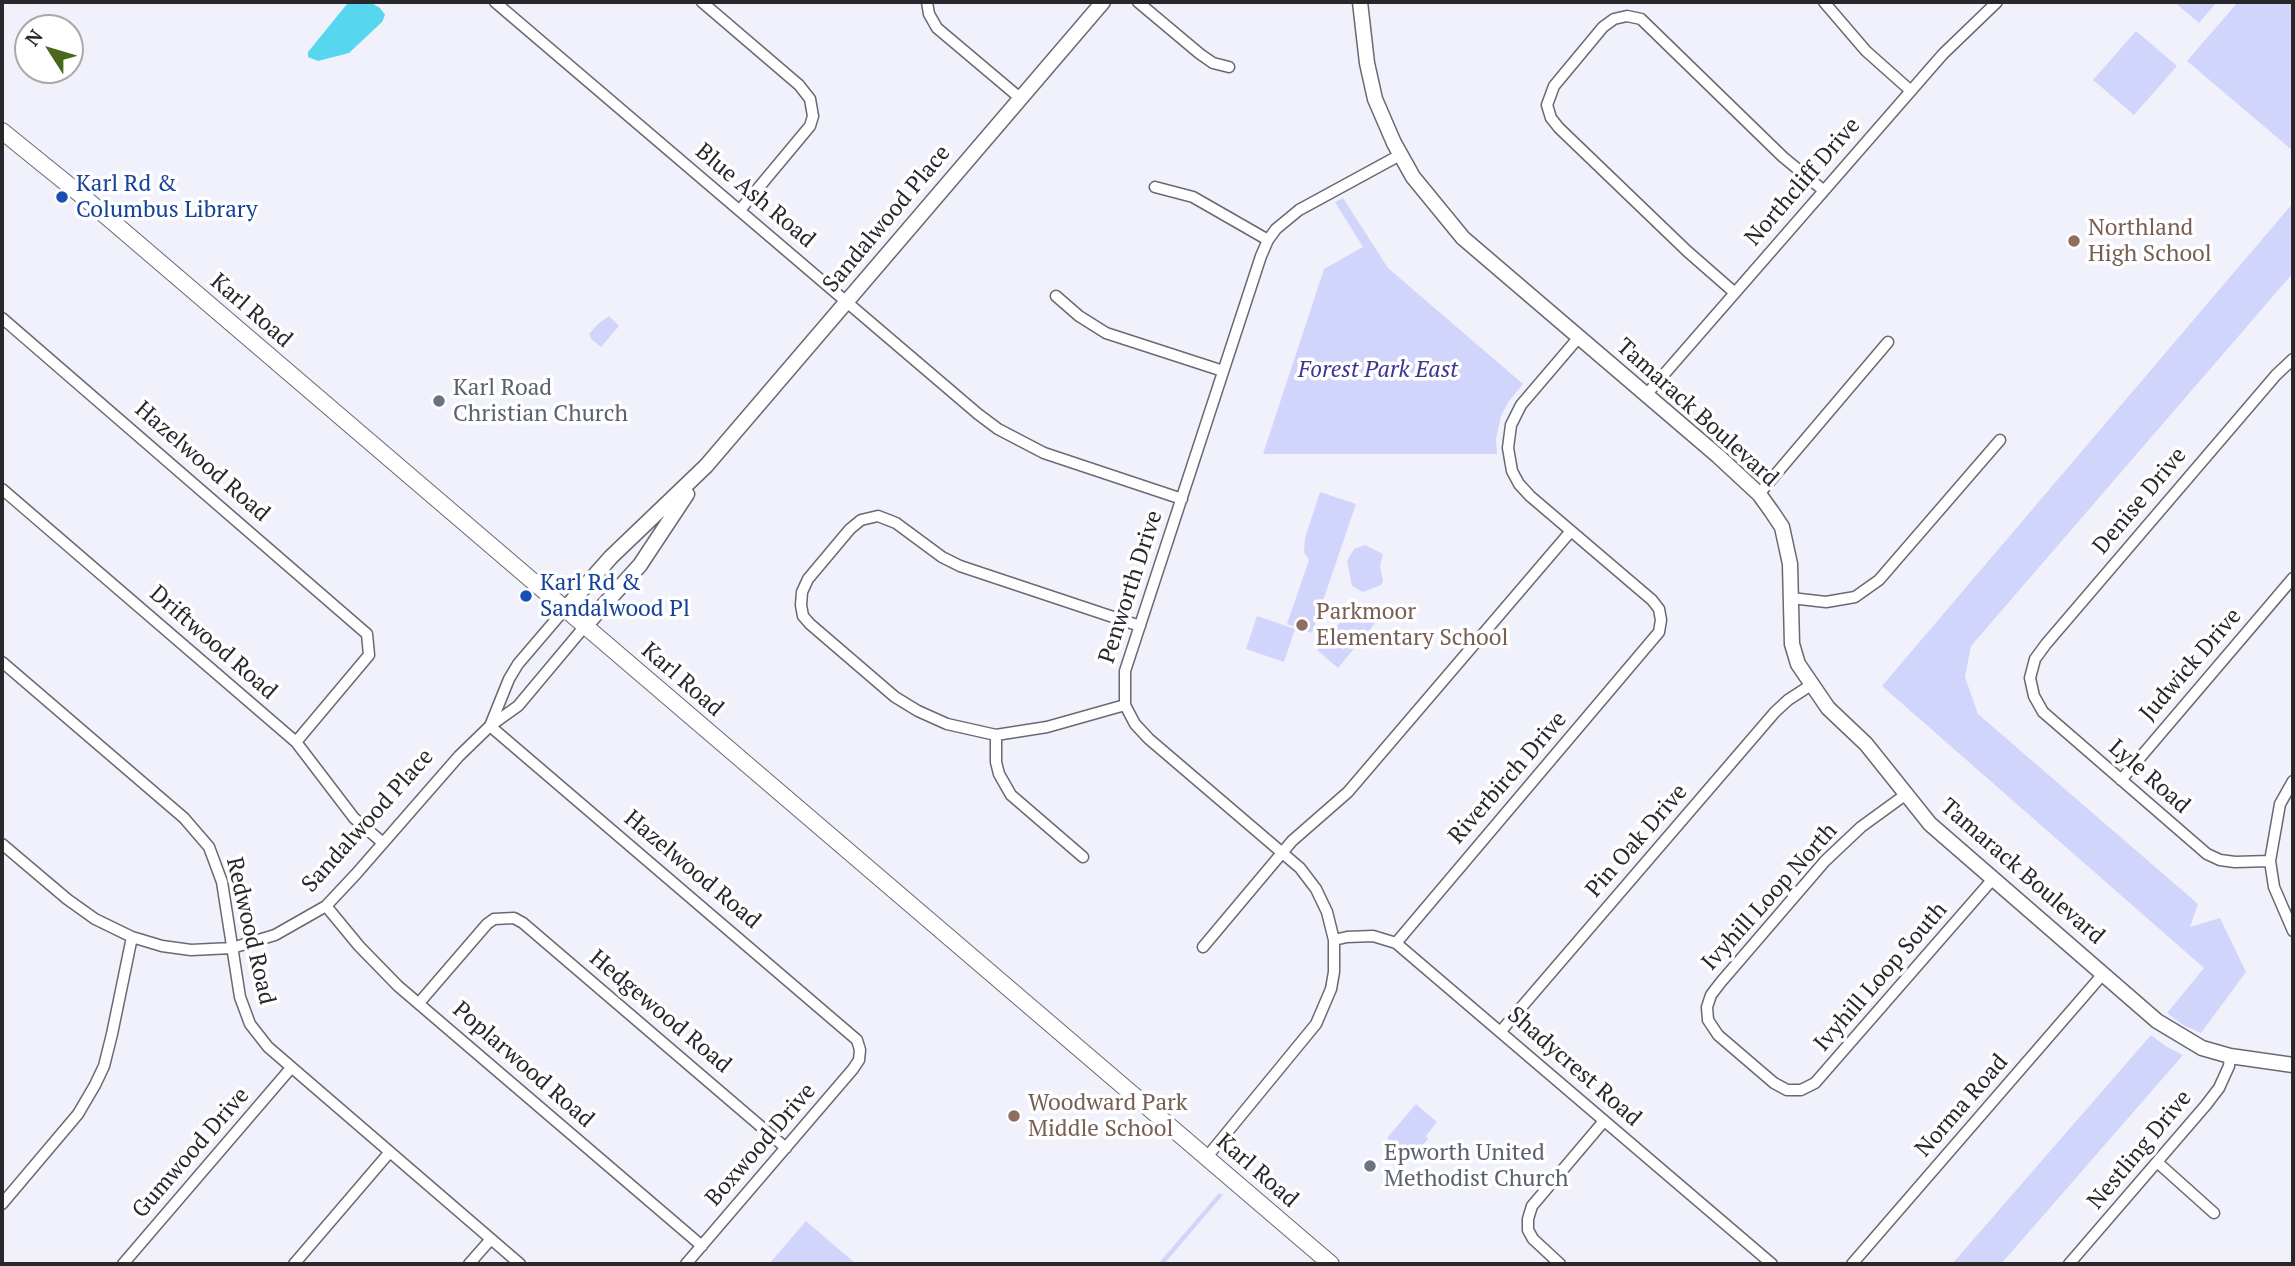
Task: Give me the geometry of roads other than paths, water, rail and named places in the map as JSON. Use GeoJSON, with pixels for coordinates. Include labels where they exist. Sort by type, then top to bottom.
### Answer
{"type":"FeatureCollection","features":[{"type":"Feature","properties":{"kind":"main road","name":"Karl Road"},"geometry":{"type":"LineString","coordinates":[[2,131],[97,208],[1331,1264]]}},
{"type":"Feature","properties":{"kind":"street","name":"Blue Ash Road"},"geometry":{"type":"LineString","coordinates":[[495,2],[978,414],[1017,440],[1044,453],[1182,499]]}},
{"type":"Feature","properties":{"kind":"street"},"geometry":{"type":"LineString","coordinates":[[702,2],[799,85],[810,99],[813,116],[810,126],[740,210]]}},
{"type":"Feature","properties":{"kind":"street"},"geometry":{"type":"LineString","coordinates":[[927,2],[929,14],[937,28],[1020,98]]}},
{"type":"Feature","properties":{"kind":"street","name":"Sandalwood Place"},"geometry":{"type":"LineString","coordinates":[[2,844],[67,899],[96,919],[132,937],[162,946],[191,950],[232,948],[275,935],[326,906],[459,756],[490,726],[517,706],[640,565],[706,467],[1103,2]]}},
{"type":"Feature","properties":{"kind":"street"},"geometry":{"type":"LineString","coordinates":[[1138,2],[1200,54],[1213,63],[1229,67]]}},
{"type":"Feature","properties":{"kind":"street","name":"Tamarack Boulevard"},"geometry":{"type":"LineString","coordinates":[[1360,2],[1367,62],[1375,99],[1413,177],[1463,238],[1759,494],[1782,527],[1790,565],[1791,644],[1798,664],[1828,708],[1866,744],[1930,824],[2157,1021],[2202,1048],[2230,1056],[2293,1065]]}},
{"type":"Feature","properties":{"kind":"street"},"geometry":{"type":"LineString","coordinates":[[1824,2],[1866,51],[1910,91]]}},
{"type":"Feature","properties":{"kind":"street","name":"Northcliff Drive"},"geometry":{"type":"LineString","coordinates":[[1647,396],[1910,91],[1943,54],[1997,2]]}},
{"type":"Feature","properties":{"kind":"street"},"geometry":{"type":"LineString","coordinates":[[1735,293],[1551,118],[1547,105],[1553,86],[1603,27],[1614,19],[1627,16],[1641,19],[1783,157],[1823,190]]}},
{"type":"Feature","properties":{"kind":"street","name":"Penworth Drive"},"geometry":{"type":"LineString","coordinates":[[1125,705],[1125,671],[1268,240],[1276,229],[1299,210],[1400,155]]}},
{"type":"Feature","properties":{"kind":"street"},"geometry":{"type":"LineString","coordinates":[[1155,187],[1193,197],[1268,240]]}},
{"type":"Feature","properties":{"kind":"street"},"geometry":{"type":"LineString","coordinates":[[1056,296],[1079,316],[1106,333],[1223,371]]}},
{"type":"Feature","properties":{"kind":"street","name":"Hazelwood Road"},"geometry":{"type":"LineString","coordinates":[[2,318],[367,634],[369,655],[296,742]]}},
{"type":"Feature","properties":{"kind":"street"},"geometry":{"type":"LineString","coordinates":[[1203,947],[1283,852],[1348,792],[1571,531],[1519,484],[1512,471],[1508,448],[1511,425],[1521,405],[1578,337]]}},
{"type":"Feature","properties":{"kind":"street"},"geometry":{"type":"LineString","coordinates":[[1759,494],[1888,342]]}},
{"type":"Feature","properties":{"kind":"street","name":"Denise Drive"},"geometry":{"type":"LineString","coordinates":[[2030,678],[2035,659],[2046,643],[2276,374],[2293,359]]}},
{"type":"Feature","properties":{"kind":"street"},"geometry":{"type":"LineString","coordinates":[[1791,598],[1826,602],[1855,597],[1879,580],[2000,440]]}},
{"type":"Feature","properties":{"kind":"street","name":"Sandalwood Place"},"geometry":{"type":"LineString","coordinates":[[490,726],[513,672],[565,609],[611,557],[706,467]]}},
{"type":"Feature","properties":{"kind":"street","name":"Driftwood Road"},"geometry":{"type":"LineString","coordinates":[[2,489],[296,742],[354,818],[383,843]]}},
{"type":"Feature","properties":{"kind":"street"},"geometry":{"type":"LineString","coordinates":[[1140,626],[960,566],[942,557],[896,523],[878,516],[860,520],[850,528],[808,579],[802,592],[803,616],[810,624],[895,697],[947,724],[996,735],[1047,727],[1125,705],[1135,724],[1149,739],[1283,852],[1316,889],[1327,912],[1334,940],[1331,989],[1316,1024],[1206,1158]]}},
{"type":"Feature","properties":{"kind":"street","name":"Riverbirch Drive"},"geometry":{"type":"LineString","coordinates":[[1396,943],[1659,632],[1659,609],[1652,600],[1571,531]]}},
{"type":"Feature","properties":{"kind":"street","name":"Judwick Drive"},"geometry":{"type":"LineString","coordinates":[[2121,780],[2293,578]]}},
{"type":"Feature","properties":{"kind":"street","name":"Redwood Road"},"geometry":{"type":"LineString","coordinates":[[2,662],[197,830],[209,847],[222,882],[240,997],[250,1024],[268,1048],[520,1264]]}},
{"type":"Feature","properties":{"kind":"street","name":"Lyle Road"},"geometry":{"type":"LineString","coordinates":[[2030,678],[2034,696],[2043,712],[2207,854],[2228,861],[2270,860]]}},
{"type":"Feature","properties":{"kind":"street","name":"Pin Oak Drive"},"geometry":{"type":"LineString","coordinates":[[1501,1031],[1775,712],[1811,685]]}},
{"type":"Feature","properties":{"kind":"street","name":"Hazelwood Road"},"geometry":{"type":"LineString","coordinates":[[490,726],[850,1032],[857,1040],[860,1050]]}},
{"type":"Feature","properties":{"kind":"street"},"geometry":{"type":"LineString","coordinates":[[996,735],[996,762],[999,774],[1011,795],[1083,857]]}},
{"type":"Feature","properties":{"kind":"street"},"geometry":{"type":"LineString","coordinates":[[2293,781],[2280,804],[2270,860],[2274,887],[2293,931]]}},
{"type":"Feature","properties":{"kind":"street","name":"Ivyhill Loop North"},"geometry":{"type":"LineString","coordinates":[[1794,1091],[1774,1083],[1717,1035],[1708,1020],[1707,1007],[1711,995],[1825,861],[1861,827],[1905,795]]}},
{"type":"Feature","properties":{"kind":"street","name":"Ivyhill Loop South"},"geometry":{"type":"LineString","coordinates":[[1794,1091],[1815,1083],[1826,1072],[1992,880]]}},
{"type":"Feature","properties":{"kind":"street","name":"Poplarwood Road"},"geometry":{"type":"LineString","coordinates":[[326,906],[398,986],[702,1246]]}},
{"type":"Feature","properties":{"kind":"street","name":"Hedgewood Road"},"geometry":{"type":"LineString","coordinates":[[419,1003],[487,924],[494,919],[513,918],[523,923],[786,1148]]}},
{"type":"Feature","properties":{"kind":"street"},"geometry":{"type":"LineString","coordinates":[[1334,940],[1373,936],[1396,943]]}},
{"type":"Feature","properties":{"kind":"street"},"geometry":{"type":"LineString","coordinates":[[2,1204],[78,1114],[95,1085],[104,1066],[132,937]]}},
{"type":"Feature","properties":{"kind":"street","name":"Shadycrest Road"},"geometry":{"type":"LineString","coordinates":[[1396,943],[1772,1264]]}},
{"type":"Feature","properties":{"kind":"street","name":"Norma Road"},"geometry":{"type":"LineString","coordinates":[[1852,1264],[2103,974]]}},
{"type":"Feature","properties":{"kind":"street","name":"Boxwood Drive"},"geometry":{"type":"LineString","coordinates":[[686,1264],[853,1069],[859,1060],[860,1050]]}},
{"type":"Feature","properties":{"kind":"street","name":"Nestling Drive"},"geometry":{"type":"LineString","coordinates":[[2069,1264],[2219,1088],[2229,1066],[2230,1056]]}},
{"type":"Feature","properties":{"kind":"street","name":"Gumwood Drive"},"geometry":{"type":"LineString","coordinates":[[123,1264],[291,1068]]}},
{"type":"Feature","properties":{"kind":"street"},"geometry":{"type":"LineString","coordinates":[[1560,1264],[1528,1230],[1532,1206],[1604,1121]]}},
{"type":"Feature","properties":{"kind":"street"},"geometry":{"type":"LineString","coordinates":[[294,1264],[390,1153]]}},
{"type":"Feature","properties":{"kind":"street"},"geometry":{"type":"LineString","coordinates":[[2157,1162],[2214,1213]]}},
{"type":"Feature","properties":{"kind":"street"},"geometry":{"type":"LineString","coordinates":[[469,1264],[491,1239]]}},
{"type":"Feature","properties":{"kind":"water"},"geometry":{"type":"Polygon","coordinates":[[[370,2],[380,8],[385,15],[382,22],[349,53],[318,61],[308,57],[308,52],[347,4],[370,2]]]}},
{"type":"Feature","properties":{"kind":"place","name":"Karl Rd & Columbus Library"},"geometry":{"type":"Point","coordinates":[62,197]}},
{"type":"Feature","properties":{"kind":"place","name":"Northland High School"},"geometry":{"type":"Point","coordinates":[2074,241]}},
{"type":"Feature","properties":{"kind":"place","name":"Karl Road Christian Church"},"geometry":{"type":"Point","coordinates":[439,401]}},
{"type":"Feature","properties":{"kind":"place","name":"Karl Rd & Sandalwood Pl"},"geometry":{"type":"Point","coordinates":[526,596]}},
{"type":"Feature","properties":{"kind":"place","name":"Parkmoor Elementary School"},"geometry":{"type":"Point","coordinates":[1302,625]}},
{"type":"Feature","properties":{"kind":"place","name":"Woodward Park Middle School"},"geometry":{"type":"Point","coordinates":[1014,1116]}},
{"type":"Feature","properties":{"kind":"place","name":"Epworth United Methodist Church"},"geometry":{"type":"Point","coordinates":[1370,1166]}},
{"type":"Feature","properties":{"kind":"park label","name":"Forest Park East"},"geometry":{"type":"Point","coordinates":[1378,370]}}]}
